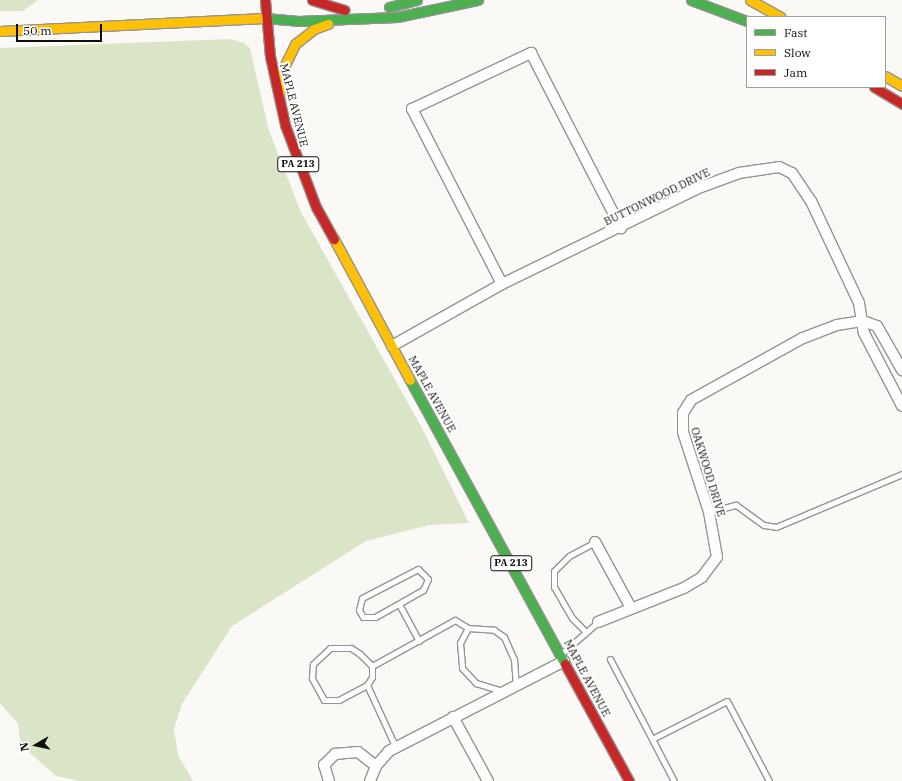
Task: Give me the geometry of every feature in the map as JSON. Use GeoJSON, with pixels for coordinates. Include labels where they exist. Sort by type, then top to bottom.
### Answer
{"type":"FeatureCollection","features":[{"type":"Feature","properties":{"kind":"main road","name":"MAPLE AVENUE"},"geometry":{"type":"LineString","coordinates":[[265,0],[265,18],[278,96],[293,151],[316,207],[629,781]]}},
{"type":"Feature","properties":{"kind":"main road"},"geometry":{"type":"LineString","coordinates":[[312,0],[344,10]]}},
{"type":"Feature","properties":{"kind":"main road"},"geometry":{"type":"LineString","coordinates":[[265,18],[298,11],[390,7],[417,0]]}},
{"type":"Feature","properties":{"kind":"main road"},"geometry":{"type":"LineString","coordinates":[[0,31],[265,18],[344,20],[397,18],[478,0]]}},
{"type":"Feature","properties":{"kind":"main road"},"geometry":{"type":"LineString","coordinates":[[692,0],[746,21]]}},
{"type":"Feature","properties":{"kind":"main road"},"geometry":{"type":"LineString","coordinates":[[719,0],[748,16]]}},
{"type":"Feature","properties":{"kind":"main road"},"geometry":{"type":"LineString","coordinates":[[750,0],[779,16]]}},
{"type":"Feature","properties":{"kind":"main road"},"geometry":{"type":"LineString","coordinates":[[278,96],[282,71],[295,44],[314,29],[344,20]]}},
{"type":"Feature","properties":{"kind":"main road"},"geometry":{"type":"LineString","coordinates":[[886,77],[902,86]]}},
{"type":"Feature","properties":{"kind":"main road"},"geometry":{"type":"LineString","coordinates":[[876,88],[902,104]]}},
{"type":"Feature","properties":{"kind":"street"},"geometry":{"type":"LineString","coordinates":[[502,284],[412,109],[531,53],[621,228]]}},
{"type":"Feature","properties":{"kind":"street","name":"BUTTONWOOD DRIVE"},"geometry":{"type":"LineString","coordinates":[[392,346],[502,284],[621,228],[717,180],[771,167],[786,169],[811,201],[859,304],[864,333],[902,406]]}},
{"type":"Feature","properties":{"kind":"street"},"geometry":{"type":"LineString","coordinates":[[863,321],[877,326],[902,370]]}},
{"type":"Feature","properties":{"kind":"street","name":"OAKWOOD DRIVE"},"geometry":{"type":"LineString","coordinates":[[598,622],[630,608],[684,588],[710,569],[718,549],[709,512],[683,432],[686,405],[702,392],[803,338],[837,325],[863,321]]}},
{"type":"Feature","properties":{"kind":"street"},"geometry":{"type":"LineString","coordinates":[[595,542],[630,608]]}},
{"type":"Feature","properties":{"kind":"street"},"geometry":{"type":"LineString","coordinates":[[370,781],[376,766],[396,748],[453,717],[516,686],[562,658]]}},
{"type":"Feature","properties":{"kind":"street"},"geometry":{"type":"LineString","coordinates":[[453,717],[488,781]]}},
{"type":"Feature","properties":{"kind":"street"},"geometry":{"type":"LineString","coordinates":[[329,781],[324,765],[335,754],[358,752],[376,766]]}},
{"type":"Feature","properties":{"kind":"lane"},"geometry":{"type":"LineString","coordinates":[[709,512],[736,505],[770,527],[784,526],[902,474]]}},
{"type":"Feature","properties":{"kind":"lane"},"geometry":{"type":"LineString","coordinates":[[586,632],[572,618],[554,588],[554,570],[569,556],[595,542]]}},
{"type":"Feature","properties":{"kind":"lane"},"geometry":{"type":"LineString","coordinates":[[423,570],[427,585],[399,604],[368,619],[359,610],[362,598],[410,571],[423,570]]}},
{"type":"Feature","properties":{"kind":"lane"},"geometry":{"type":"LineString","coordinates":[[399,604],[419,641]]}},
{"type":"Feature","properties":{"kind":"lane"},"geometry":{"type":"LineString","coordinates":[[372,666],[455,620],[468,628],[494,630],[504,637],[514,659],[516,686]]}},
{"type":"Feature","properties":{"kind":"lane"},"geometry":{"type":"LineString","coordinates":[[562,658],[586,632],[598,622]]}},
{"type":"Feature","properties":{"kind":"lane"},"geometry":{"type":"LineString","coordinates":[[468,628],[460,643],[462,668],[476,683],[504,692]]}},
{"type":"Feature","properties":{"kind":"lane"},"geometry":{"type":"LineString","coordinates":[[343,646],[360,654],[372,666],[372,677],[366,685],[339,700],[324,700],[312,678],[313,664],[330,648],[343,646]]}},
{"type":"Feature","properties":{"kind":"lane"},"geometry":{"type":"LineString","coordinates":[[610,659],[674,781]]}},
{"type":"Feature","properties":{"kind":"lane"},"geometry":{"type":"LineString","coordinates":[[366,685],[396,748]]}},
{"type":"Feature","properties":{"kind":"lane"},"geometry":{"type":"LineString","coordinates":[[652,739],[727,701],[769,781]]}},
{"type":"Feature","properties":{"kind":"green space"},"geometry":{"type":"Polygon","coordinates":[[[0,0],[38,0],[23,11],[0,11],[0,0]]]}},
{"type":"Feature","properties":{"kind":"green space"},"geometry":{"type":"Polygon","coordinates":[[[230,39],[244,43],[250,48],[269,131],[301,212],[422,428],[469,523],[429,525],[366,541],[232,626],[182,704],[174,729],[178,755],[193,781],[79,781],[56,776],[21,745],[18,724],[0,703],[0,48],[230,39]]]}},
{"type":"Feature","properties":{"kind":"traffic: fast"},"geometry":{"type":"LineString","coordinates":[[389,7],[417,0]]}},
{"type":"Feature","properties":{"kind":"traffic: fast"},"geometry":{"type":"LineString","coordinates":[[265,18],[298,21],[397,17],[478,0]]}},
{"type":"Feature","properties":{"kind":"traffic: fast"},"geometry":{"type":"LineString","coordinates":[[691,0],[746,21]]}},
{"type":"Feature","properties":{"kind":"traffic: fast"},"geometry":{"type":"LineString","coordinates":[[410,380],[565,664]]}},
{"type":"Feature","properties":{"kind":"traffic: slow"},"geometry":{"type":"LineString","coordinates":[[750,0],[779,16]]}},
{"type":"Feature","properties":{"kind":"traffic: slow"},"geometry":{"type":"LineString","coordinates":[[0,31],[265,18]]}},
{"type":"Feature","properties":{"kind":"traffic: slow"},"geometry":{"type":"LineString","coordinates":[[279,97],[282,71],[295,44],[314,29],[328,24]]}},
{"type":"Feature","properties":{"kind":"traffic: slow"},"geometry":{"type":"LineString","coordinates":[[886,77],[902,86]]}},
{"type":"Feature","properties":{"kind":"traffic: slow"},"geometry":{"type":"LineString","coordinates":[[334,239],[410,380]]}},
{"type":"Feature","properties":{"kind":"traffic: jam"},"geometry":{"type":"LineString","coordinates":[[265,0],[270,56],[285,125],[316,207],[334,239]]}},
{"type":"Feature","properties":{"kind":"traffic: jam"},"geometry":{"type":"LineString","coordinates":[[312,0],[344,10]]}},
{"type":"Feature","properties":{"kind":"traffic: jam"},"geometry":{"type":"LineString","coordinates":[[876,88],[902,104]]}},
{"type":"Feature","properties":{"kind":"traffic: jam"},"geometry":{"type":"LineString","coordinates":[[565,664],[629,781]]}}]}
